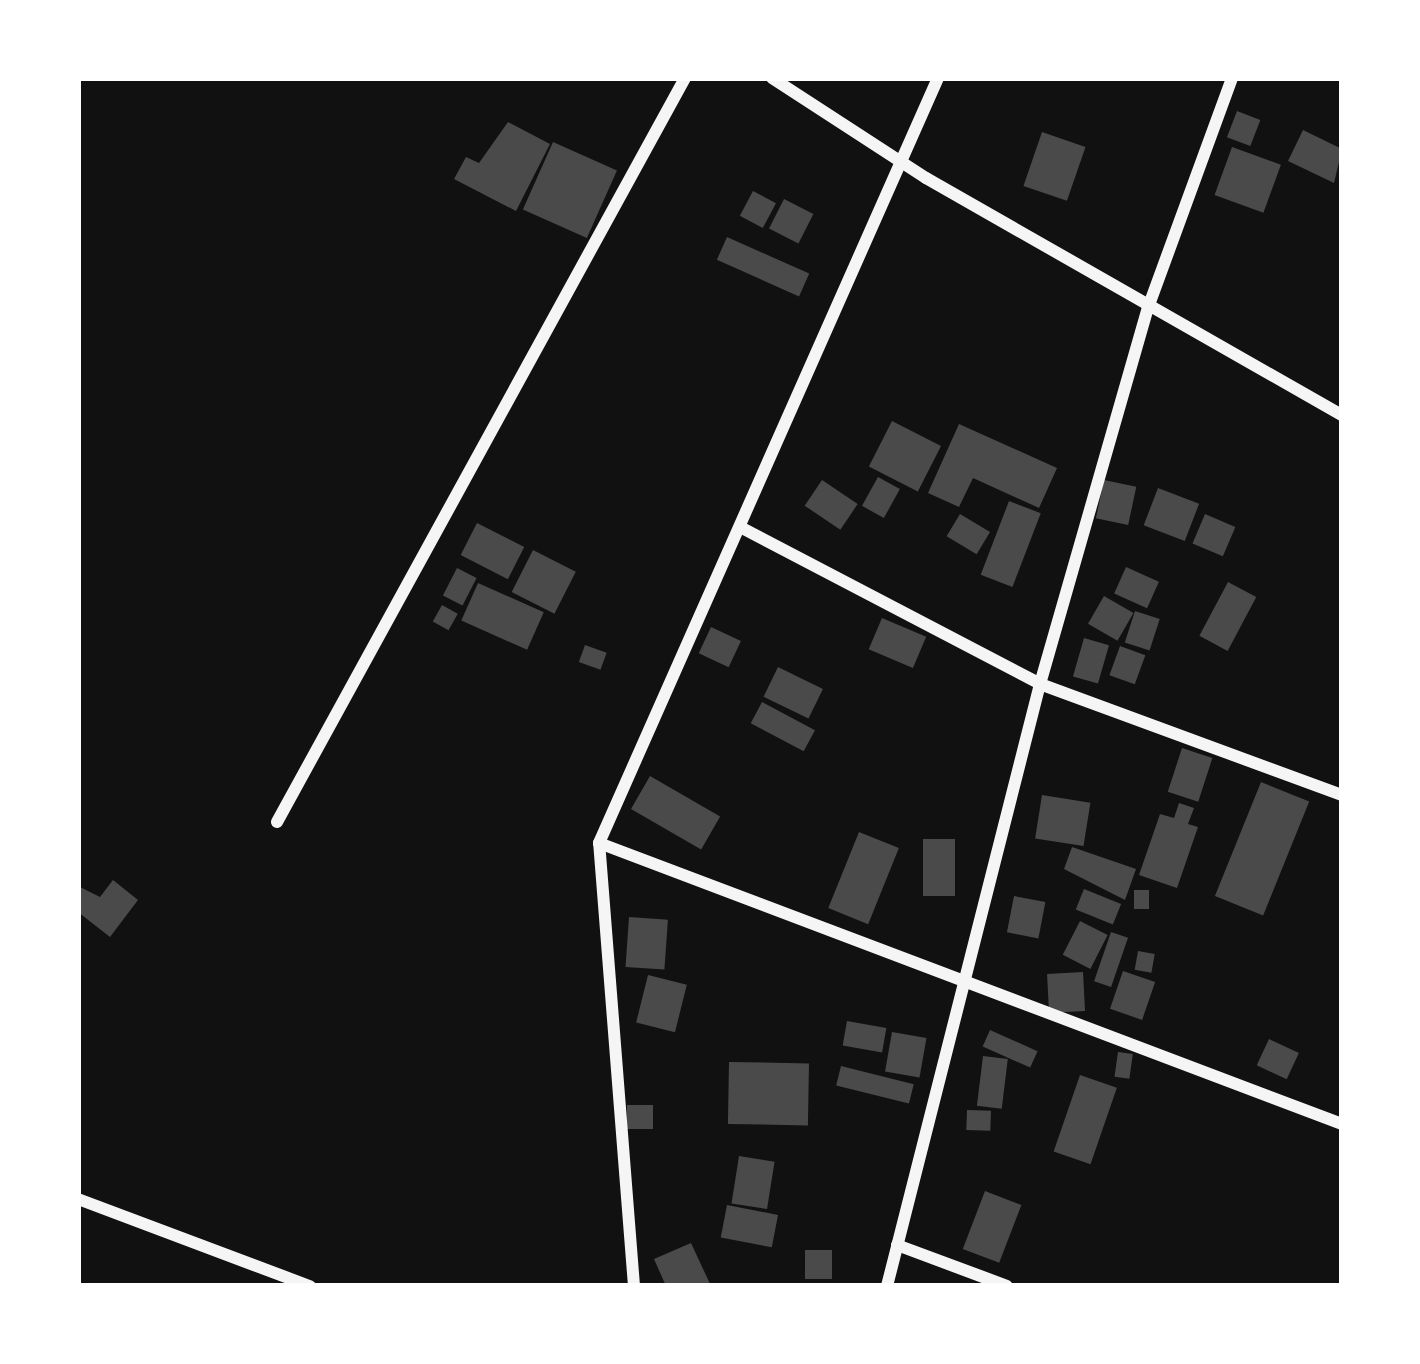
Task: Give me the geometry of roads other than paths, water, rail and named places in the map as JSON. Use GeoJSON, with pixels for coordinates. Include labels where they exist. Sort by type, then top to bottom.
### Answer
{"type":"FeatureCollection","features":[{"type":"Feature","properties":{"kind":"street"},"geometry":{"type":"LineString","coordinates":[[277,822],[685,78]]}},
{"type":"Feature","properties":{"kind":"street"},"geometry":{"type":"LineString","coordinates":[[772,78],[906,165],[1342,415]]}},
{"type":"Feature","properties":{"kind":"street"},"geometry":{"type":"LineString","coordinates":[[634,1286],[599,843],[906,165],[938,78]]}},
{"type":"Feature","properties":{"kind":"street"},"geometry":{"type":"LineString","coordinates":[[886,1286],[1040,684],[1149,305],[1232,78]]}},
{"type":"Feature","properties":{"kind":"street"},"geometry":{"type":"LineString","coordinates":[[742,528],[1040,684],[1342,795]]}},
{"type":"Feature","properties":{"kind":"street"},"geometry":{"type":"LineString","coordinates":[[599,843],[963,986],[1342,1124]]}},
{"type":"Feature","properties":{"kind":"street"},"geometry":{"type":"LineString","coordinates":[[78,1199],[310,1286]]}},
{"type":"Feature","properties":{"kind":"street"},"geometry":{"type":"LineString","coordinates":[[897,1245],[1007,1286]]}}]}
